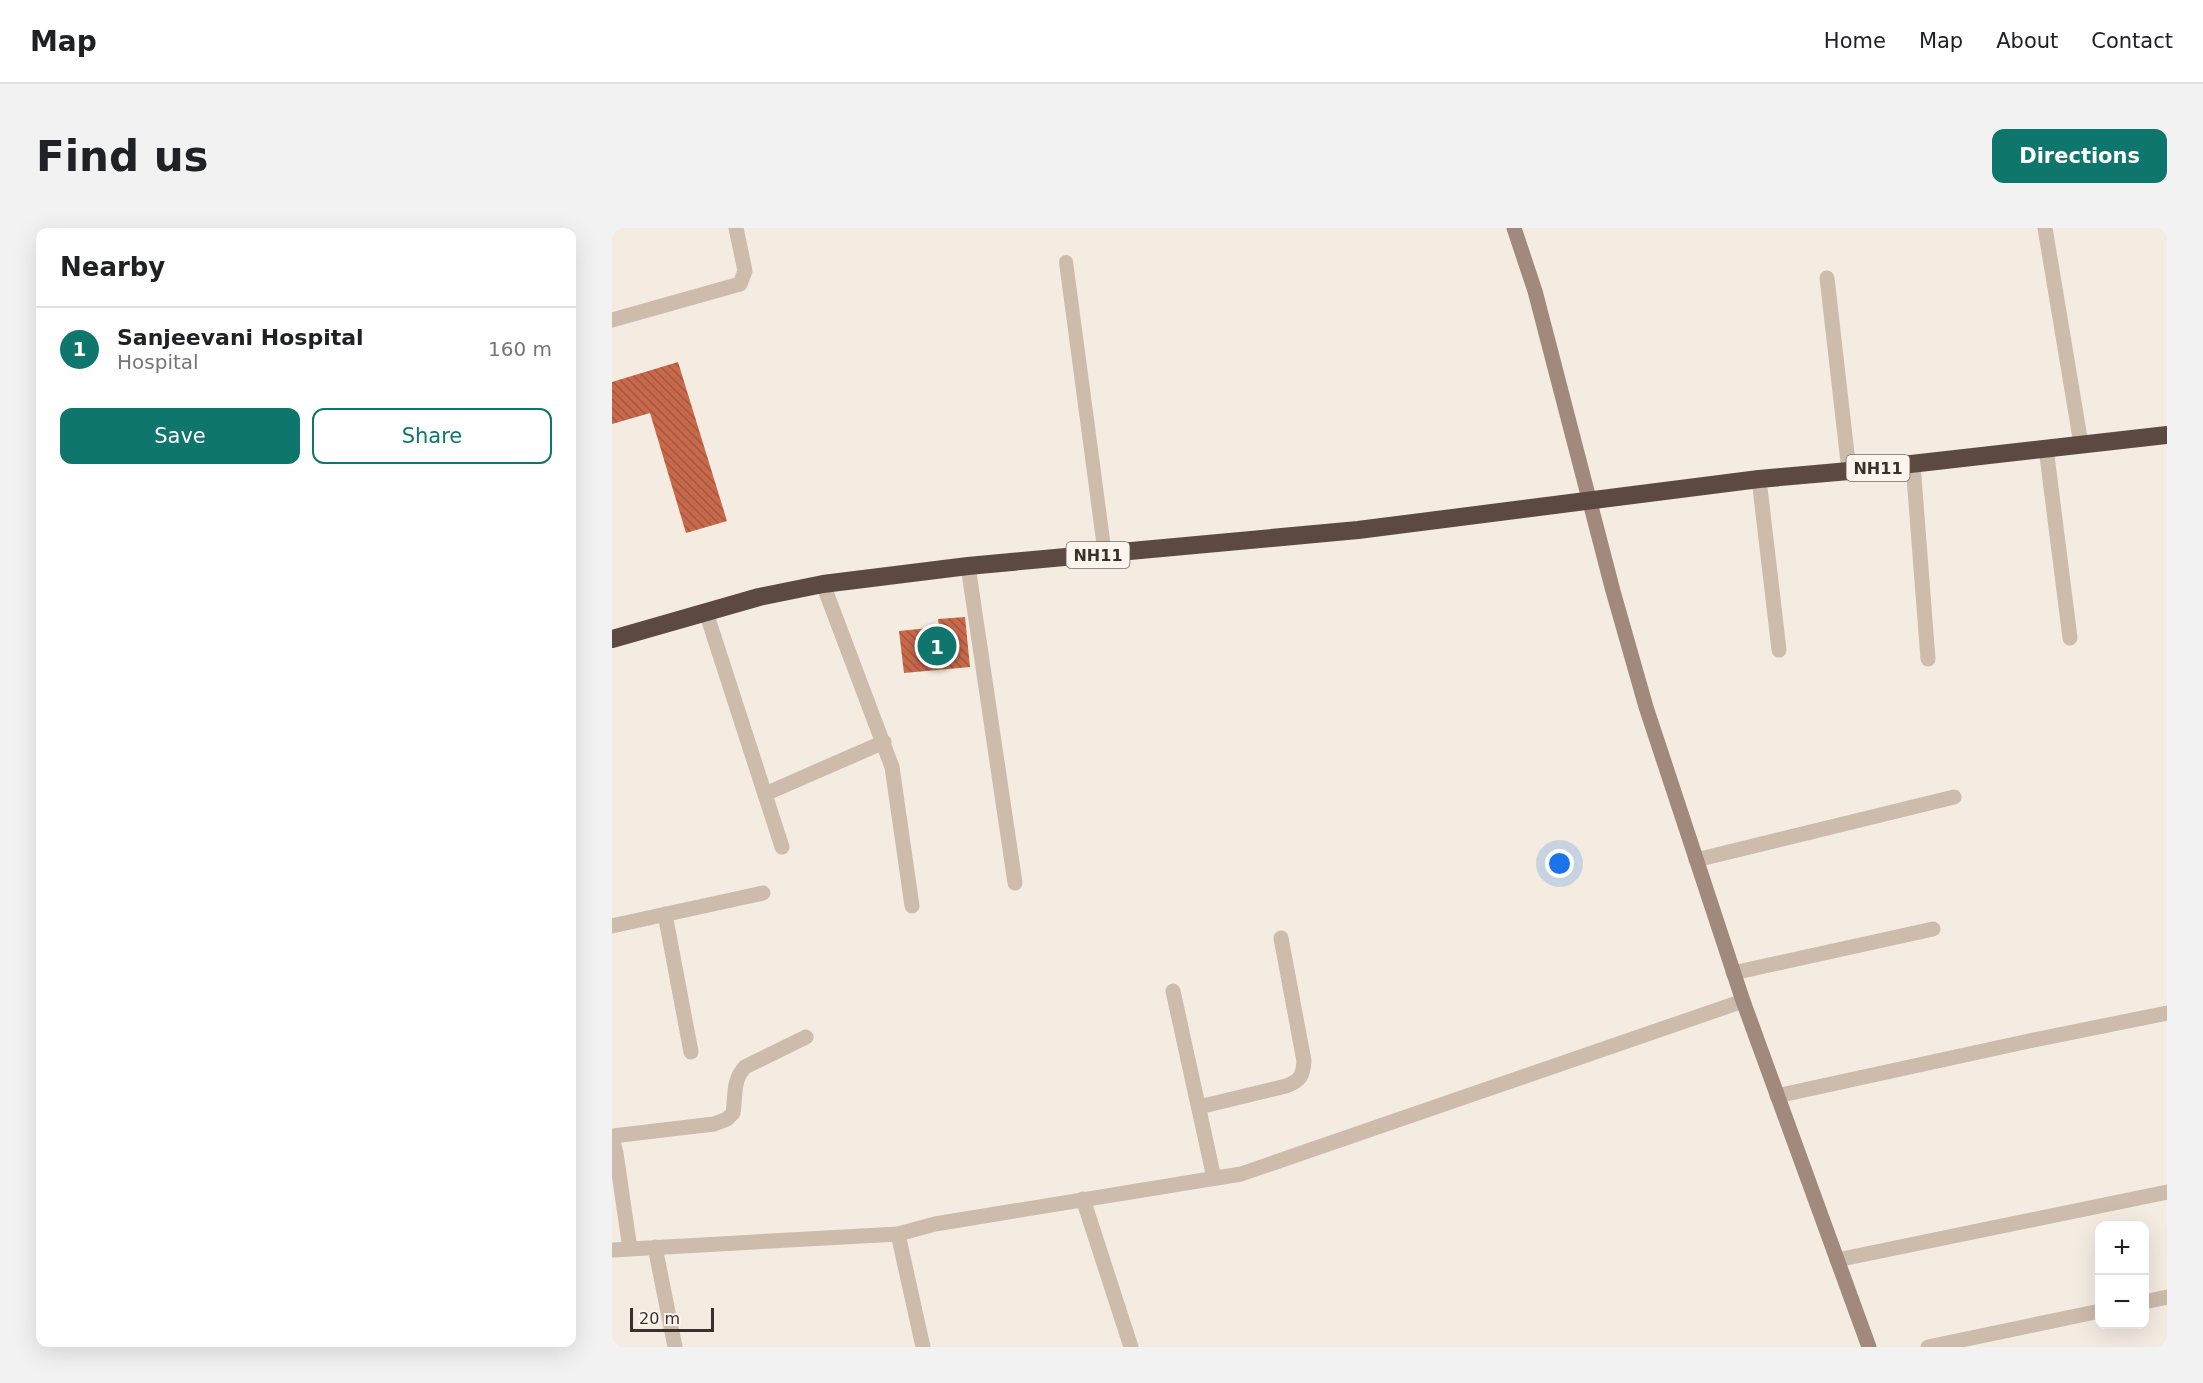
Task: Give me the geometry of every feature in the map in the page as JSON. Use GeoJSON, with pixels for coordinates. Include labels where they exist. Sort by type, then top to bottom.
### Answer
{"type":"FeatureCollection","features":[{"type":"Feature","properties":{"kind":"highway","name":"NH11"},"geometry":{"type":"LineString","coordinates":[[612,639],[759,597],[823,584],[968,566],[1358,530],[1759,479],[2167,435]]}},
{"type":"Feature","properties":{"kind":"street"},"geometry":{"type":"LineString","coordinates":[[612,320],[740,284],[745,272],[736,228]]}},
{"type":"Feature","properties":{"kind":"street"},"geometry":{"type":"LineString","coordinates":[[1514,228],[1535,291],[1589,501],[1646,707],[1733,973],[1869,1347]]}},
{"type":"Feature","properties":{"kind":"street"},"geometry":{"type":"LineString","coordinates":[[2045,228],[2081,444]]}},
{"type":"Feature","properties":{"kind":"street"},"geometry":{"type":"LineString","coordinates":[[1827,278],[1849,471]]}},
{"type":"Feature","properties":{"kind":"street"},"geometry":{"type":"LineString","coordinates":[[2046,448],[2070,638]]}},
{"type":"Feature","properties":{"kind":"street"},"geometry":{"type":"LineString","coordinates":[[1913,464],[1928,659]]}},
{"type":"Feature","properties":{"kind":"street"},"geometry":{"type":"LineString","coordinates":[[1759,479],[1779,650]]}},
{"type":"Feature","properties":{"kind":"street"},"geometry":{"type":"LineString","coordinates":[[968,566],[1015,883]]}},
{"type":"Feature","properties":{"kind":"street"},"geometry":{"type":"LineString","coordinates":[[823,584],[892,767],[912,906]]}},
{"type":"Feature","properties":{"kind":"street"},"geometry":{"type":"LineString","coordinates":[[706,612],[782,847]]}},
{"type":"Feature","properties":{"kind":"street"},"geometry":{"type":"LineString","coordinates":[[765,794],[884,742]]}},
{"type":"Feature","properties":{"kind":"street"},"geometry":{"type":"LineString","coordinates":[[1696,860],[1954,796]]}},
{"type":"Feature","properties":{"kind":"street"},"geometry":{"type":"LineString","coordinates":[[612,926],[763,893]]}},
{"type":"Feature","properties":{"kind":"street"},"geometry":{"type":"LineString","coordinates":[[666,914],[692,1052]]}},
{"type":"Feature","properties":{"kind":"street"},"geometry":{"type":"LineString","coordinates":[[1733,973],[1933,929]]}},
{"type":"Feature","properties":{"kind":"street"},"geometry":{"type":"LineString","coordinates":[[1198,1107],[1286,1086],[1297,1082],[1303,1074],[1304,1061],[1281,938]]}},
{"type":"Feature","properties":{"kind":"street"},"geometry":{"type":"LineString","coordinates":[[1173,991],[1214,1178]]}},
{"type":"Feature","properties":{"kind":"street"},"geometry":{"type":"LineString","coordinates":[[612,1250],[898,1234],[935,1224],[1241,1174],[1743,1001]]}},
{"type":"Feature","properties":{"kind":"street"},"geometry":{"type":"LineString","coordinates":[[1778,1096],[2167,1013]]}},
{"type":"Feature","properties":{"kind":"street"},"geometry":{"type":"LineString","coordinates":[[630,1249],[612,1136],[714,1124],[727,1119],[733,1113],[735,1084],[738,1075],[745,1067],[806,1037]]}},
{"type":"Feature","properties":{"kind":"street"},"geometry":{"type":"LineString","coordinates":[[1837,1260],[2167,1192]]}},
{"type":"Feature","properties":{"kind":"street"},"geometry":{"type":"LineString","coordinates":[[1083,1199],[1131,1347]]}},
{"type":"Feature","properties":{"kind":"street"},"geometry":{"type":"LineString","coordinates":[[898,1234],[923,1347]]}},
{"type":"Feature","properties":{"kind":"street"},"geometry":{"type":"LineString","coordinates":[[655,1247],[675,1347]]}},
{"type":"Feature","properties":{"kind":"street"},"geometry":{"type":"LineString","coordinates":[[2149,1301],[2167,1297]]}},
{"type":"Feature","properties":{"kind":"street"},"geometry":{"type":"LineString","coordinates":[[1928,1347],[2095,1312]]}},
{"type":"Feature","properties":{"kind":"lane"},"geometry":{"type":"LineString","coordinates":[[1066,262],[1105,555]]}},
{"type":"Feature","properties":{"kind":"building"},"geometry":{"type":"Polygon","coordinates":[[[678,362],[727,521],[686,533],[650,413],[612,424],[612,382],[678,362]]]}},
{"type":"Feature","properties":{"kind":"building"},"geometry":{"type":"Polygon","coordinates":[[[965,617],[970,667],[904,673],[899,631],[939,627],[938,619],[965,617]]]}},
{"type":"Feature","properties":{"kind":"place","name":"Sanjeevani Hospital"},"geometry":{"type":"Point","coordinates":[937,646]}}]}
